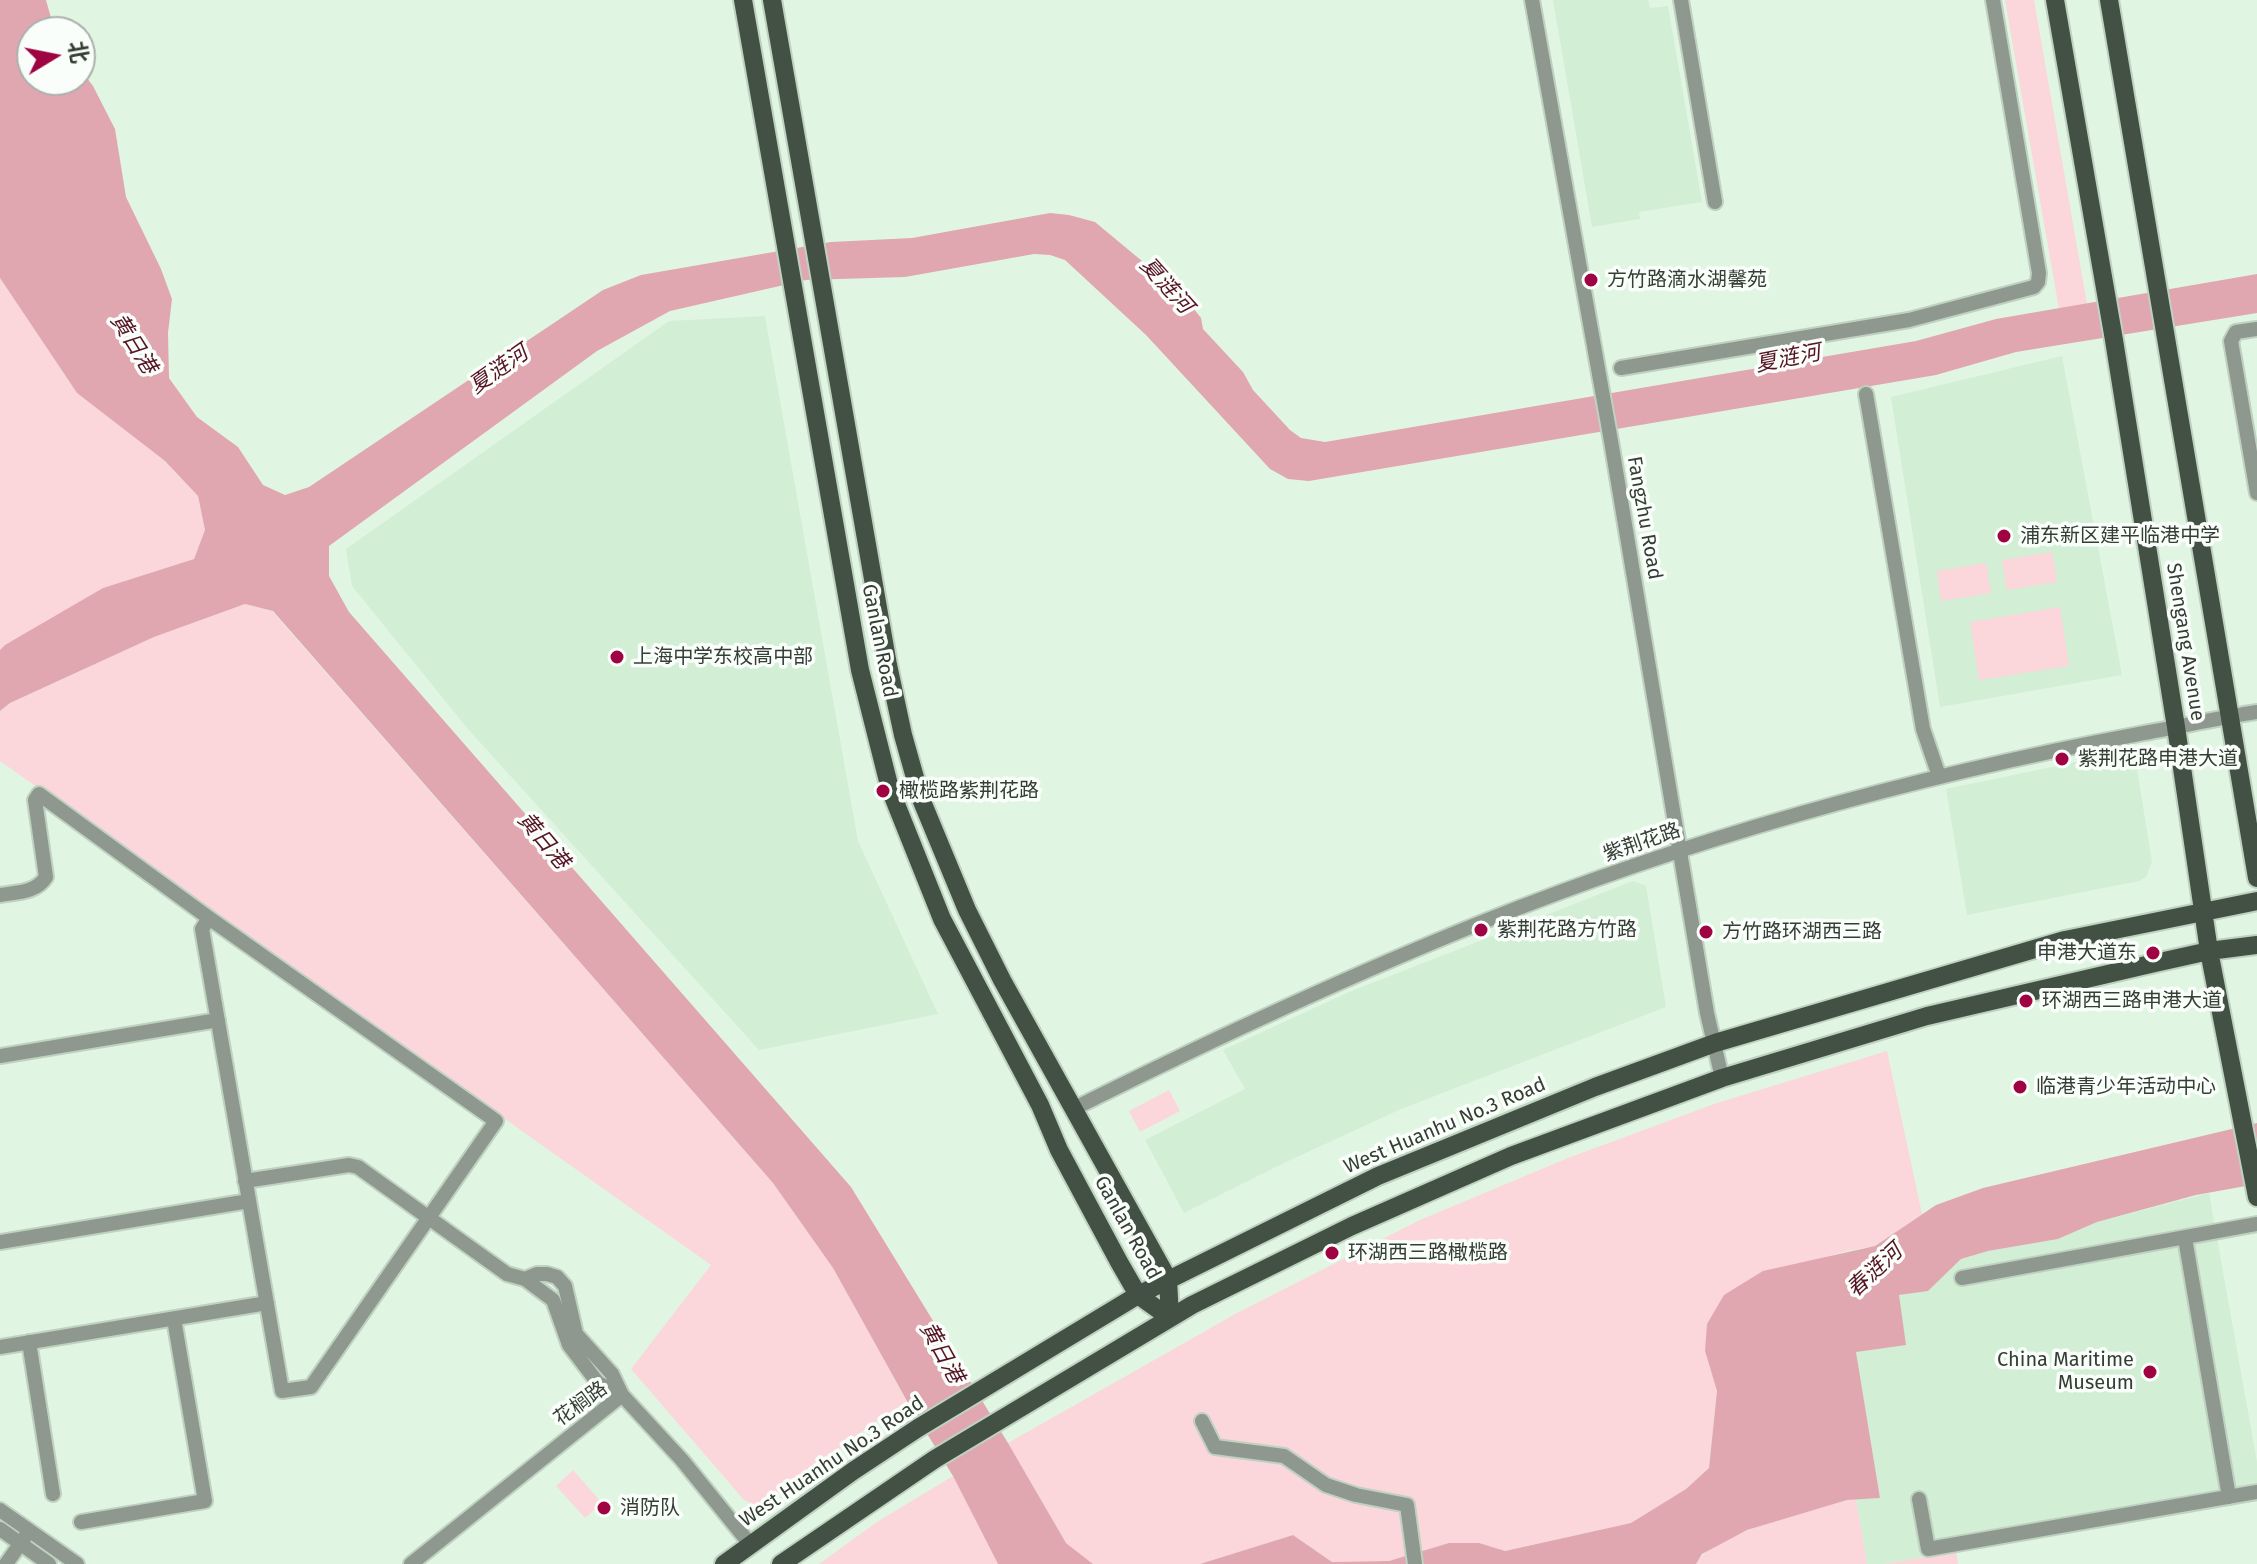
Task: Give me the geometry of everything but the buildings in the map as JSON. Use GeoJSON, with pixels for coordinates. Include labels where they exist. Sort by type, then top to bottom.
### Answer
{"type":"FeatureCollection","features":[{"type":"Feature","properties":{"kind":"main road","name":"Ganlan Road"},"geometry":{"type":"LineString","coordinates":[[743,0],[860,670],[890,789],[942,919],[1040,1105],[1059,1150],[1138,1295],[1170,1318]]}},
{"type":"Feature","properties":{"kind":"main road","name":"Ganlan Road"},"geometry":{"type":"LineString","coordinates":[[772,0],[888,665],[921,799],[967,910],[1002,980],[1168,1279],[1170,1318]]}},
{"type":"Feature","properties":{"kind":"main road","name":"Shengang Avenue"},"geometry":{"type":"LineString","coordinates":[[2055,0],[2114,340],[2209,951],[2257,1197]]}},
{"type":"Feature","properties":{"kind":"main road","name":"Shengang Avenue"},"geometry":{"type":"LineString","coordinates":[[2109,0],[2257,878]]}},
{"type":"Feature","properties":{"kind":"main road","name":"West Huanhu No.3 Road"},"geometry":{"type":"LineString","coordinates":[[724,1564],[918,1428],[1138,1295],[1405,1165],[1595,1087],[1715,1043],[2065,940],[2257,901]]}},
{"type":"Feature","properties":{"kind":"main road"},"geometry":{"type":"LineString","coordinates":[[781,1564],[935,1459],[1170,1318],[1352,1226],[1511,1156],[1722,1078],[1927,1016],[2209,951],[2257,945]]}},
{"type":"Feature","properties":{"kind":"street","name":"Fangzhu Road"},"geometry":{"type":"LineString","coordinates":[[1532,0],[1611,441],[1707,1013],[1722,1078]]}},
{"type":"Feature","properties":{"kind":"street"},"geometry":{"type":"LineString","coordinates":[[1681,0],[1715,202]]}},
{"type":"Feature","properties":{"kind":"street"},"geometry":{"type":"LineString","coordinates":[[1621,368],[1909,320],[2034,287],[2039,273],[1993,0]]}},
{"type":"Feature","properties":{"kind":"street"},"geometry":{"type":"LineString","coordinates":[[2257,329],[2236,332],[2231,341],[2257,493]]}},
{"type":"Feature","properties":{"kind":"street"},"geometry":{"type":"LineString","coordinates":[[1866,394],[1923,729],[1939,776]]}},
{"type":"Feature","properties":{"kind":"street","name":"紫荆花路"},"geometry":{"type":"LineString","coordinates":[[1073,1109],[1293,1003],[1408,953],[1523,907],[1680,851],[1939,776],[2058,749],[2257,712]]}},
{"type":"Feature","properties":{"kind":"street"},"geometry":{"type":"LineString","coordinates":[[0,895],[29,890],[46,877],[35,800],[39,794],[496,1121],[311,1387],[282,1391],[202,929],[209,918]]}},
{"type":"Feature","properties":{"kind":"street"},"geometry":{"type":"LineString","coordinates":[[0,1056],[218,1020]]}},
{"type":"Feature","properties":{"kind":"street"},"geometry":{"type":"LineString","coordinates":[[245,1181],[349,1165],[358,1167],[507,1274],[525,1279],[553,1300],[569,1345],[598,1383],[622,1395]]}},
{"type":"Feature","properties":{"kind":"street"},"geometry":{"type":"LineString","coordinates":[[0,1242],[249,1201]]}},
{"type":"Feature","properties":{"kind":"street"},"geometry":{"type":"LineString","coordinates":[[1962,1278],[2257,1224]]}},
{"type":"Feature","properties":{"kind":"street"},"geometry":{"type":"LineString","coordinates":[[2185,1238],[2229,1497]]}},
{"type":"Feature","properties":{"kind":"street"},"geometry":{"type":"LineString","coordinates":[[0,1347],[267,1303]]}},
{"type":"Feature","properties":{"kind":"street"},"geometry":{"type":"LineString","coordinates":[[81,1522],[205,1501],[174,1319]]}},
{"type":"Feature","properties":{"kind":"street"},"geometry":{"type":"LineString","coordinates":[[29,1342],[53,1494]]}},
{"type":"Feature","properties":{"kind":"street","name":"花榈路"},"geometry":{"type":"LineString","coordinates":[[411,1564],[622,1395],[682,1460],[750,1544]]}},
{"type":"Feature","properties":{"kind":"street"},"geometry":{"type":"LineString","coordinates":[[1202,1421],[1215,1447],[1284,1456],[1326,1485],[1356,1495],[1407,1505],[1415,1564]]}},
{"type":"Feature","properties":{"kind":"street"},"geometry":{"type":"LineString","coordinates":[[1919,1499],[1928,1549],[2257,1492]]}},
{"type":"Feature","properties":{"kind":"street"},"geometry":{"type":"LineString","coordinates":[[0,1510],[77,1564]]}},
{"type":"Feature","properties":{"kind":"street"},"geometry":{"type":"LineString","coordinates":[[0,1529],[49,1564]]}},
{"type":"Feature","properties":{"kind":"street"},"geometry":{"type":"LineString","coordinates":[[6,1564],[30,1530]]}},
{"type":"Feature","properties":{"kind":"shaded area"},"geometry":{"type":"Polygon","coordinates":[[[1553,0],[1648,0],[1650,8],[1668,6],[1702,202],[1639,212],[1640,219],[1592,227],[1553,0]]]}},
{"type":"Feature","properties":{"kind":"shaded area"},"geometry":{"type":"Polygon","coordinates":[[[2005,0],[2034,0],[2087,304],[2059,309],[2005,0]]]}},
{"type":"Feature","properties":{"kind":"shaded area"},"geometry":{"type":"Polygon","coordinates":[[[0,278],[77,393],[165,461],[198,496],[205,530],[194,559],[103,588],[0,650],[0,278]]]}},
{"type":"Feature","properties":{"kind":"shaded area","name":"上海中学东校高中部"},"geometry":{"type":"Polygon","coordinates":[[[765,316],[858,841],[938,1014],[759,1050],[467,728],[352,586],[346,549],[669,321],[765,316]]]}},
{"type":"Feature","properties":{"kind":"shaded area","name":"浦东新区建平临港中学"},"geometry":{"type":"Polygon","coordinates":[[[2062,356],[2122,675],[1940,707],[1891,397],[2062,356]]]}},
{"type":"Feature","properties":{"kind":"shaded area"},"geometry":{"type":"Polygon","coordinates":[[[2052,552],[2057,582],[2007,590],[2002,560],[2052,552]]]}},
{"type":"Feature","properties":{"kind":"shaded area"},"geometry":{"type":"Polygon","coordinates":[[[1986,563],[1991,593],[1941,601],[1937,571],[1986,563]]]}},
{"type":"Feature","properties":{"kind":"shaded area"},"geometry":{"type":"Polygon","coordinates":[[[245,604],[272,611],[773,1183],[833,1268],[907,1401],[767,1503],[755,1505],[744,1500],[631,1369],[711,1265],[0,761],[0,711],[10,703],[154,637],[245,604]]]}},
{"type":"Feature","properties":{"kind":"shaded area"},"geometry":{"type":"Polygon","coordinates":[[[2060,607],[2069,666],[1979,680],[1970,622],[2060,607]]]}},
{"type":"Feature","properties":{"kind":"shaded area"},"geometry":{"type":"Polygon","coordinates":[[[2134,750],[2152,862],[2146,877],[2139,881],[1967,915],[1946,789],[2134,750]]]}},
{"type":"Feature","properties":{"kind":"shaded area"},"geometry":{"type":"Polygon","coordinates":[[[1633,881],[1646,886],[1666,1007],[1401,1109],[1184,1213],[1145,1140],[1245,1089],[1223,1050],[1349,992],[1633,881]]]}},
{"type":"Feature","properties":{"kind":"shaded area"},"geometry":{"type":"Polygon","coordinates":[[[1887,1051],[1922,1214],[1875,1246],[1803,1264],[1705,1351],[1717,1391],[1709,1468],[1686,1489],[1631,1523],[1504,1551],[1478,1543],[1449,1543],[1389,1561],[1332,1562],[1293,1535],[1200,1564],[1093,1564],[1066,1543],[1008,1443],[1237,1313],[1420,1220],[1568,1158],[1717,1103],[1887,1051]]]}},
{"type":"Feature","properties":{"kind":"shaded area"},"geometry":{"type":"Polygon","coordinates":[[[1169,1090],[1180,1111],[1140,1132],[1129,1111],[1169,1090]]]}},
{"type":"Feature","properties":{"kind":"shaded area"},"geometry":{"type":"Polygon","coordinates":[[[2209,1193],[2257,1462],[2257,1500],[1883,1564],[1867,1564],[1856,1499],[1880,1498],[1856,1352],[1898,1295],[1928,1291],[1961,1259],[2058,1239],[2097,1222],[2209,1193]]]}},
{"type":"Feature","properties":{"kind":"shaded area"},"geometry":{"type":"Polygon","coordinates":[[[573,1470],[602,1503],[585,1518],[556,1486],[573,1470]]]}},
{"type":"Feature","properties":{"kind":"shaded area"},"geometry":{"type":"Polygon","coordinates":[[[953,1476],[998,1564],[819,1564],[877,1522],[953,1476]]]}},
{"type":"Feature","properties":{"kind":"shaded area"},"geometry":{"type":"Polygon","coordinates":[[[1856,1499],[1867,1564],[1696,1564],[1722,1542],[1742,1533],[1856,1499]]]}},
{"type":"Feature","properties":{"kind":"shaded area"},"geometry":{"type":"Polygon","coordinates":[[[1956,1552],[1958,1564],[1883,1564],[1956,1552]]]}},
{"type":"Feature","properties":{"kind":"water"},"geometry":{"type":"Polygon","coordinates":[[[0,0],[46,0],[50,16],[16,16],[16,96],[96,96],[96,92],[115,129],[126,197],[172,299],[168,333],[169,378],[197,417],[238,447],[263,485],[285,495],[309,487],[603,290],[641,275],[831,242],[912,238],[1050,213],[1095,222],[1148,266],[1152,278],[1166,292],[1187,300],[1201,318],[1203,329],[1290,430],[1301,438],[1325,442],[1916,341],[1996,319],[2257,274],[2257,313],[2016,352],[1936,375],[1309,481],[1288,479],[1270,469],[1146,335],[1065,260],[1034,254],[905,277],[806,280],[670,311],[597,351],[329,546],[329,576],[349,612],[851,1187],[1066,1543],[1093,1564],[998,1564],[953,1476],[833,1268],[773,1183],[273,611],[245,604],[154,637],[10,703],[0,711],[0,650],[5,645],[103,588],[194,559],[205,530],[198,496],[165,461],[77,393],[0,278],[0,0]]]}},
{"type":"Feature","properties":{"kind":"water","name":"春涟河"},"geometry":{"type":"Polygon","coordinates":[[[2257,1123],[2257,1184],[2196,1195],[2097,1222],[2058,1239],[1961,1259],[1928,1291],[1899,1295],[1906,1345],[1856,1352],[1880,1498],[1847,1500],[1747,1530],[1702,1554],[1696,1564],[1200,1564],[1293,1535],[1332,1562],[1389,1561],[1449,1543],[1479,1543],[1505,1551],[1631,1523],[1686,1489],[1709,1468],[1717,1391],[1705,1351],[1707,1324],[1724,1295],[1763,1271],[1875,1246],[1936,1205],[1983,1188],[2257,1123]]]}},
{"type":"Feature","properties":{"kind":"place","name":"方竹路滴水湖馨苑"},"geometry":{"type":"Point","coordinates":[1591,280]}},
{"type":"Feature","properties":{"kind":"place","name":"浦东新区建平临港中学"},"geometry":{"type":"Point","coordinates":[2004,536]}},
{"type":"Feature","properties":{"kind":"place","name":"上海中学东校高中部"},"geometry":{"type":"Point","coordinates":[617,657]}},
{"type":"Feature","properties":{"kind":"place","name":"紫荆花路申港大道"},"geometry":{"type":"Point","coordinates":[2062,759]}},
{"type":"Feature","properties":{"kind":"place","name":"橄榄路紫荆花路"},"geometry":{"type":"Point","coordinates":[883,791]}},
{"type":"Feature","properties":{"kind":"place","name":"紫荆花路方竹路"},"geometry":{"type":"Point","coordinates":[1481,930]}},
{"type":"Feature","properties":{"kind":"place","name":"方竹路环湖西三路"},"geometry":{"type":"Point","coordinates":[1706,932]}},
{"type":"Feature","properties":{"kind":"place","name":"申港大道东"},"geometry":{"type":"Point","coordinates":[2153,953]}},
{"type":"Feature","properties":{"kind":"place","name":"环湖西三路申港大道"},"geometry":{"type":"Point","coordinates":[2026,1001]}},
{"type":"Feature","properties":{"kind":"place","name":"临港青少年活动中心"},"geometry":{"type":"Point","coordinates":[2020,1087]}},
{"type":"Feature","properties":{"kind":"place","name":"环湖西三路橄榄路"},"geometry":{"type":"Point","coordinates":[1332,1253]}},
{"type":"Feature","properties":{"kind":"place","name":"China Maritime Museum"},"geometry":{"type":"Point","coordinates":[2150,1372]}},
{"type":"Feature","properties":{"kind":"place","name":"消防队"},"geometry":{"type":"Point","coordinates":[604,1508]}},
{"type":"Feature","properties":{"kind":"water label","name":"夏涟河"},"geometry":{"type":"Point","coordinates":[1166,286]}},
{"type":"Feature","properties":{"kind":"water label","name":"黄日港"},"geometry":{"type":"Point","coordinates":[133,344]}},
{"type":"Feature","properties":{"kind":"water label","name":"夏涟河"},"geometry":{"type":"Point","coordinates":[1788,359]}},
{"type":"Feature","properties":{"kind":"water label","name":"夏涟河"},"geometry":{"type":"Point","coordinates":[499,370]}},
{"type":"Feature","properties":{"kind":"water label","name":"黄日港"},"geometry":{"type":"Point","coordinates":[543,841]}},
{"type":"Feature","properties":{"kind":"water label","name":"黄日港"},"geometry":{"type":"Point","coordinates":[941,1353]}}]}
